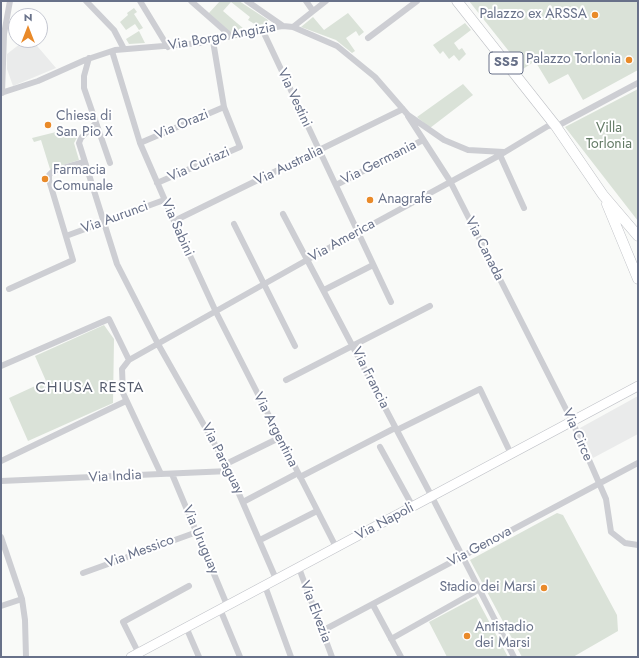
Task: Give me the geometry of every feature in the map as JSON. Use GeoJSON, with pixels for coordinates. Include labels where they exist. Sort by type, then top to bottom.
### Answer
{"type":"FeatureCollection","features":[{"type":"Feature","properties":{"kind":"main road","name":"SS5"},"geometry":{"type":"LineString","coordinates":[[458,1],[556,125],[603,195],[638,236]]}},
{"type":"Feature","properties":{"kind":"main road","name":"SS5"},"geometry":{"type":"LineString","coordinates":[[603,195],[638,279]]}},
{"type":"Feature","properties":{"kind":"main road","name":"Via Napoli"},"geometry":{"type":"LineString","coordinates":[[136,656],[186,627],[638,386]]}},
{"type":"Feature","properties":{"kind":"street"},"geometry":{"type":"LineString","coordinates":[[2,93],[4,34],[10,1]]}},
{"type":"Feature","properties":{"kind":"street"},"geometry":{"type":"LineString","coordinates":[[86,1],[114,30],[124,49]]}},
{"type":"Feature","properties":{"kind":"street"},"geometry":{"type":"LineString","coordinates":[[140,1],[168,47]]}},
{"type":"Feature","properties":{"kind":"street"},"geometry":{"type":"LineString","coordinates":[[191,1],[232,37]]}},
{"type":"Feature","properties":{"kind":"street"},"geometry":{"type":"LineString","coordinates":[[246,1],[283,26]]}},
{"type":"Feature","properties":{"kind":"street"},"geometry":{"type":"LineString","coordinates":[[306,1],[313,11]]}},
{"type":"Feature","properties":{"kind":"street"},"geometry":{"type":"LineString","coordinates":[[293,27],[326,1]]}},
{"type":"Feature","properties":{"kind":"street"},"geometry":{"type":"LineString","coordinates":[[368,38],[417,1]]}},
{"type":"Feature","properties":{"kind":"street","name":"Via Borgo Angizia"},"geometry":{"type":"LineString","coordinates":[[2,93],[42,79],[89,58],[112,51],[168,47],[213,41],[262,29],[283,26],[293,27],[337,46],[375,77],[408,115],[430,132],[468,150],[502,153]]}},
{"type":"Feature","properties":{"kind":"street","name":"Via Vestini"},"geometry":{"type":"LineString","coordinates":[[262,29],[391,302]]}},
{"type":"Feature","properties":{"kind":"street"},"geometry":{"type":"LineString","coordinates":[[213,41],[224,108]]}},
{"type":"Feature","properties":{"kind":"street","name":"Via Sabini"},"geometry":{"type":"LineString","coordinates":[[112,51],[140,143],[164,200],[216,312]]}},
{"type":"Feature","properties":{"kind":"street"},"geometry":{"type":"LineString","coordinates":[[89,58],[84,76],[84,85],[110,163]]}},
{"type":"Feature","properties":{"kind":"street","name":"Via America"},"geometry":{"type":"LineString","coordinates":[[129,360],[548,126],[561,124],[638,83]]}},
{"type":"Feature","properties":{"kind":"street","name":"Via Orazi"},"geometry":{"type":"LineString","coordinates":[[140,143],[224,108]]}},
{"type":"Feature","properties":{"kind":"street","name":"Via Curiazi"},"geometry":{"type":"LineString","coordinates":[[158,183],[240,147],[224,108]]}},
{"type":"Feature","properties":{"kind":"street","name":"Via Australia"},"geometry":{"type":"LineString","coordinates":[[174,221],[320,152],[403,109]]}},
{"type":"Feature","properties":{"kind":"street","name":"Via Canada"},"geometry":{"type":"LineString","coordinates":[[408,115],[450,181],[554,386]]}},
{"type":"Feature","properties":{"kind":"street","name":"Via Paraguay"},"geometry":{"type":"LineString","coordinates":[[96,124],[81,138],[79,143],[117,264],[158,344],[226,464],[276,579]]}},
{"type":"Feature","properties":{"kind":"street","name":"Via Germania"},"geometry":{"type":"LineString","coordinates":[[336,185],[423,140]]}},
{"type":"Feature","properties":{"kind":"street"},"geometry":{"type":"LineString","coordinates":[[502,153],[524,208]]}},
{"type":"Feature","properties":{"kind":"street"},"geometry":{"type":"LineString","coordinates":[[9,289],[73,260],[49,180],[49,175],[53,171],[84,162]]}},
{"type":"Feature","properties":{"kind":"street","name":"Via Aurunci"},"geometry":{"type":"LineString","coordinates":[[66,236],[164,200]]}},
{"type":"Feature","properties":{"kind":"street","name":"Via Francia"},"geometry":{"type":"LineString","coordinates":[[283,214],[463,556],[514,657]]}},
{"type":"Feature","properties":{"kind":"street"},"geometry":{"type":"LineString","coordinates":[[234,224],[295,346]]}},
{"type":"Feature","properties":{"kind":"street"},"geometry":{"type":"LineString","coordinates":[[324,290],[373,265]]}},
{"type":"Feature","properties":{"kind":"street"},"geometry":{"type":"LineString","coordinates":[[286,380],[430,306]]}},
{"type":"Feature","properties":{"kind":"street","name":"Via Argentina"},"geometry":{"type":"LineString","coordinates":[[216,312],[336,547]]}},
{"type":"Feature","properties":{"kind":"street"},"geometry":{"type":"LineString","coordinates":[[1,366],[109,318],[129,360],[122,369],[121,382],[126,401],[161,474]]}},
{"type":"Feature","properties":{"kind":"street","name":"Via Circe"},"geometry":{"type":"LineString","coordinates":[[554,386],[572,421],[606,499],[611,532],[625,542],[638,545]]}},
{"type":"Feature","properties":{"kind":"street"},"geometry":{"type":"LineString","coordinates":[[243,502],[480,389],[512,454]]}},
{"type":"Feature","properties":{"kind":"street"},"geometry":{"type":"LineString","coordinates":[[1,461],[126,401]]}},
{"type":"Feature","properties":{"kind":"street"},"geometry":{"type":"LineString","coordinates":[[226,464],[279,438]]}},
{"type":"Feature","properties":{"kind":"street"},"geometry":{"type":"LineString","coordinates":[[380,447],[413,506]]}},
{"type":"Feature","properties":{"kind":"street","name":"Via Genova"},"geometry":{"type":"LineString","coordinates":[[322,631],[638,463]]}},
{"type":"Feature","properties":{"kind":"street","name":"Via India"},"geometry":{"type":"LineString","coordinates":[[1,481],[229,471]]}},
{"type":"Feature","properties":{"kind":"street","name":"Via Uruguay"},"geometry":{"type":"LineString","coordinates":[[172,474],[197,532],[240,657]]}},
{"type":"Feature","properties":{"kind":"street"},"geometry":{"type":"LineString","coordinates":[[260,540],[317,512]]}},
{"type":"Feature","properties":{"kind":"street","name":"Via Messico"},"geometry":{"type":"LineString","coordinates":[[83,573],[197,532]]}},
{"type":"Feature","properties":{"kind":"street"},"geometry":{"type":"LineString","coordinates":[[1,537],[22,599],[26,620],[26,657]]}},
{"type":"Feature","properties":{"kind":"street","name":"Via Elvezia"},"geometry":{"type":"LineString","coordinates":[[299,568],[332,657]]}},
{"type":"Feature","properties":{"kind":"street"},"geometry":{"type":"LineString","coordinates":[[136,656],[123,622],[189,586]]}},
{"type":"Feature","properties":{"kind":"street"},"geometry":{"type":"LineString","coordinates":[[265,586],[291,657]]}},
{"type":"Feature","properties":{"kind":"street"},"geometry":{"type":"LineString","coordinates":[[391,639],[480,589]]}},
{"type":"Feature","properties":{"kind":"street"},"geometry":{"type":"LineString","coordinates":[[1,606],[22,599]]}},
{"type":"Feature","properties":{"kind":"street"},"geometry":{"type":"LineString","coordinates":[[373,605],[401,657]]}},
{"type":"Feature","properties":{"kind":"street"},"geometry":{"type":"LineString","coordinates":[[186,627],[198,657]]}},
{"type":"Feature","properties":{"kind":"shaded area"},"geometry":{"type":"Polygon","coordinates":[[[15,48],[39,48],[56,68],[13,86],[7,69],[7,54],[15,48]]]}},
{"type":"Feature","properties":{"kind":"shaded area"},"geometry":{"type":"Polygon","coordinates":[[[638,396],[638,434],[593,458],[580,428],[638,396]]]}},
{"type":"Feature","properties":{"kind":"green space"},"geometry":{"type":"Polygon","coordinates":[[[220,1],[239,1],[268,20],[266,24],[256,25],[248,20],[250,17],[231,2],[223,11],[244,29],[230,33],[208,14],[220,1]]]}},
{"type":"Feature","properties":{"kind":"green space"},"geometry":{"type":"Polygon","coordinates":[[[469,1],[637,1],[638,70],[583,100],[568,74],[549,84],[535,61],[523,69],[469,1]]]}},
{"type":"Feature","properties":{"kind":"green space"},"geometry":{"type":"Polygon","coordinates":[[[134,8],[137,12],[134,14],[143,28],[139,30],[135,24],[126,30],[120,22],[128,15],[127,13],[134,8]]]}},
{"type":"Feature","properties":{"kind":"green space"},"geometry":{"type":"Polygon","coordinates":[[[348,13],[364,32],[359,36],[356,31],[346,38],[355,51],[352,53],[336,40],[301,27],[313,17],[324,30],[348,13]]]}},
{"type":"Feature","properties":{"kind":"green space"},"geometry":{"type":"Polygon","coordinates":[[[465,23],[471,30],[454,43],[459,50],[462,48],[466,54],[459,61],[454,55],[449,59],[443,51],[440,54],[433,45],[465,23]]]}},
{"type":"Feature","properties":{"kind":"green space"},"geometry":{"type":"Polygon","coordinates":[[[139,31],[145,43],[129,44],[126,39],[139,31]]]}},
{"type":"Feature","properties":{"kind":"green space"},"geometry":{"type":"Polygon","coordinates":[[[463,84],[473,95],[430,128],[417,117],[463,84]]]}},
{"type":"Feature","properties":{"kind":"green space","name":"Villa Torlonia"},"geometry":{"type":"Polygon","coordinates":[[[638,89],[638,221],[565,127],[638,89]]]}},
{"type":"Feature","properties":{"kind":"green space"},"geometry":{"type":"Polygon","coordinates":[[[68,129],[79,134],[74,143],[79,160],[50,169],[41,140],[34,142],[32,138],[68,129]]]}},
{"type":"Feature","properties":{"kind":"green space"},"geometry":{"type":"Polygon","coordinates":[[[104,325],[114,339],[113,403],[28,441],[9,398],[46,381],[35,356],[104,325]]]}},
{"type":"Feature","properties":{"kind":"green space","name":"Stadio dei Marsi"},"geometry":{"type":"Polygon","coordinates":[[[557,513],[563,515],[617,615],[618,631],[573,657],[522,657],[470,560],[557,513]]]}},
{"type":"Feature","properties":{"kind":"green space","name":"Antistadio dei Marsi"},"geometry":{"type":"Polygon","coordinates":[[[476,597],[508,657],[447,657],[429,622],[476,597]]]}},
{"type":"Feature","properties":{"kind":"place","name":"Palazzo ex ARSSA"},"geometry":{"type":"Point","coordinates":[595,15]}},
{"type":"Feature","properties":{"kind":"place","name":"Palazzo Torlonia"},"geometry":{"type":"Point","coordinates":[629,60]}},
{"type":"Feature","properties":{"kind":"place","name":"Chiesa di San Pio X"},"geometry":{"type":"Point","coordinates":[48,125]}},
{"type":"Feature","properties":{"kind":"place","name":"Farmacia Comunale"},"geometry":{"type":"Point","coordinates":[45,179]}},
{"type":"Feature","properties":{"kind":"place","name":"Anagrafe"},"geometry":{"type":"Point","coordinates":[370,200]}},
{"type":"Feature","properties":{"kind":"place","name":"Stadio dei Marsi"},"geometry":{"type":"Point","coordinates":[544,588]}},
{"type":"Feature","properties":{"kind":"place","name":"Antistadio dei Marsi"},"geometry":{"type":"Point","coordinates":[467,636]}},
{"type":"Feature","properties":{"kind":"district","name":"CHIUSA RESTA"},"geometry":{"type":"Point","coordinates":[90,388]}}]}
